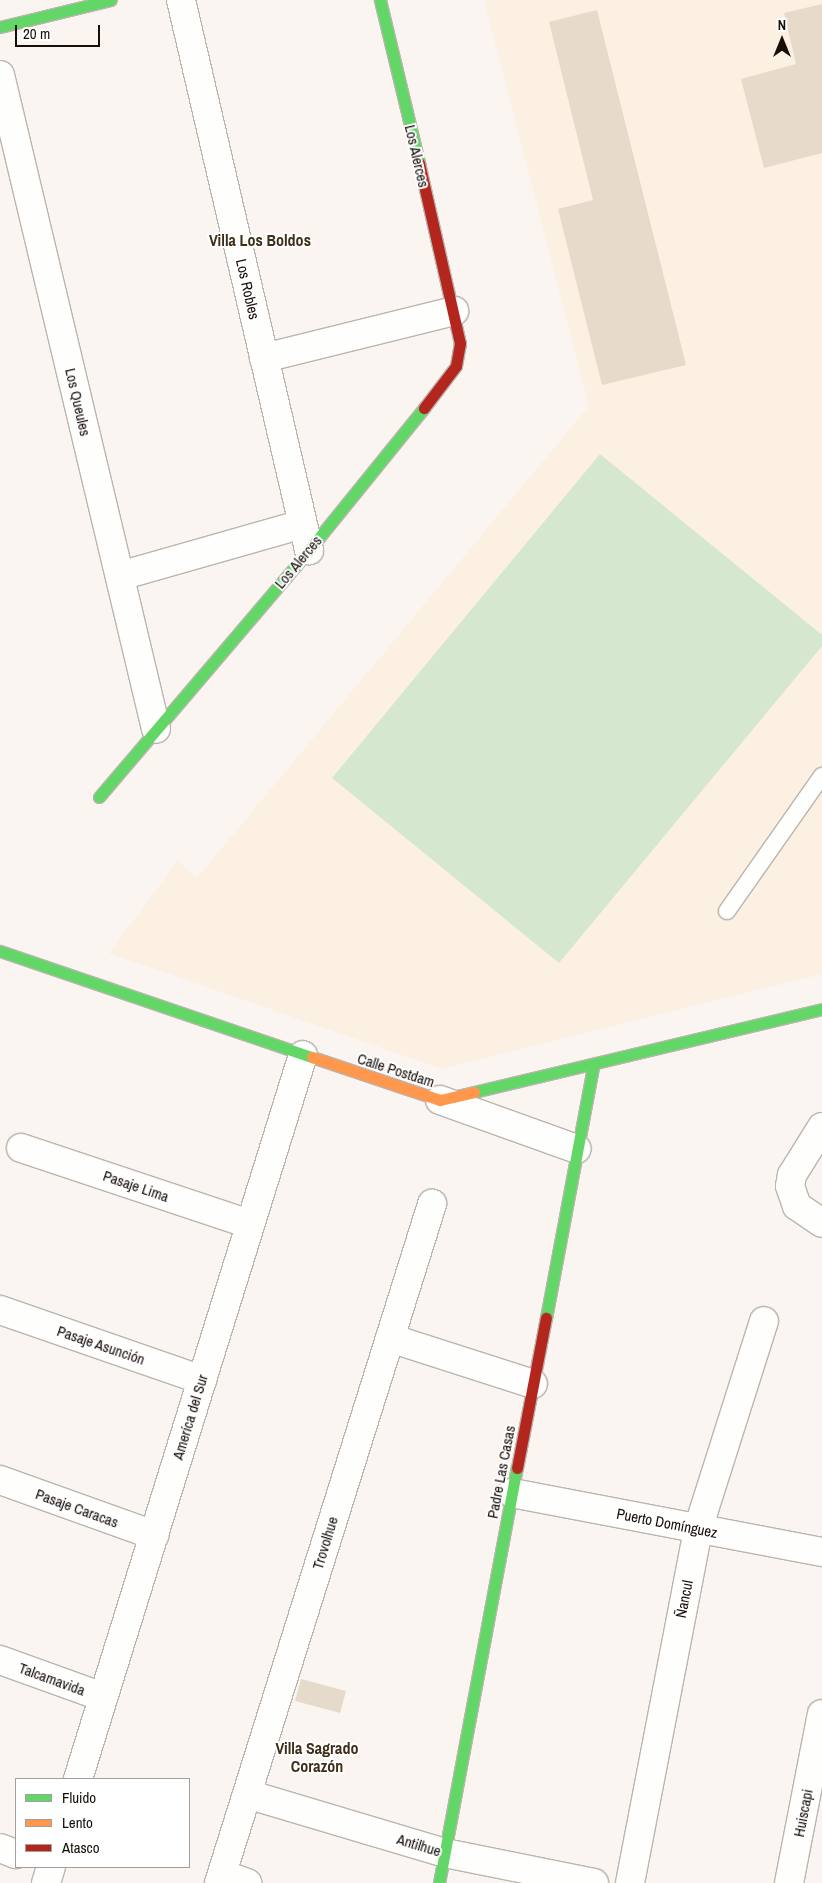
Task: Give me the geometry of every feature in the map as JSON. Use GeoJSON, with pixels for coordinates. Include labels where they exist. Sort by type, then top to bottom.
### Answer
{"type":"FeatureCollection","features":[{"type":"Feature","properties":{"kind":"street"},"geometry":{"type":"LineString","coordinates":[[0,27],[111,0]]}},
{"type":"Feature","properties":{"kind":"street","name":"Los Robles"},"geometry":{"type":"LineString","coordinates":[[181,0],[306,537]]}},
{"type":"Feature","properties":{"kind":"street","name":"Los Alerces"},"geometry":{"type":"LineString","coordinates":[[99,796],[156,729],[306,537],[450,376],[456,366],[460,343],[454,311],[380,0]]}},
{"type":"Feature","properties":{"kind":"street","name":"Los Queules"},"geometry":{"type":"LineString","coordinates":[[0,75],[156,729]]}},
{"type":"Feature","properties":{"kind":"street"},"geometry":{"type":"LineString","coordinates":[[264,358],[454,311]]}},
{"type":"Feature","properties":{"kind":"street","name":"Los Alerces"},"geometry":{"type":"LineString","coordinates":[[120,576],[306,537]]}},
{"type":"Feature","properties":{"kind":"street","name":"Calle Postdam"},"geometry":{"type":"LineString","coordinates":[[0,951],[440,1100],[593,1066],[822,1011]]}},
{"type":"Feature","properties":{"kind":"street","name":"Ameríca del Sur"},"geometry":{"type":"LineString","coordinates":[[78,1778],[303,1055]]}},
{"type":"Feature","properties":{"kind":"street","name":"Padre Las Casas"},"geometry":{"type":"LineString","coordinates":[[439,1883],[593,1066]]}},
{"type":"Feature","properties":{"kind":"street"},"geometry":{"type":"LineString","coordinates":[[440,1100],[577,1148]]}},
{"type":"Feature","properties":{"kind":"street"},"geometry":{"type":"LineString","coordinates":[[822,1128],[792,1175],[790,1186],[796,1206],[822,1223]]}},
{"type":"Feature","properties":{"kind":"street","name":"Pasaje Lima"},"geometry":{"type":"LineString","coordinates":[[21,1148],[250,1224]]}},
{"type":"Feature","properties":{"kind":"street","name":"Trovolhue"},"geometry":{"type":"LineString","coordinates":[[220,1878],[432,1204]]}},
{"type":"Feature","properties":{"kind":"street","name":"Pasaje Asunción"},"geometry":{"type":"LineString","coordinates":[[0,1310],[202,1380]]}},
{"type":"Feature","properties":{"kind":"street","name":"Ñancul"},"geometry":{"type":"LineString","coordinates":[[630,1883],[698,1529],[764,1321]]}},
{"type":"Feature","properties":{"kind":"street"},"geometry":{"type":"LineString","coordinates":[[390,1338],[533,1384]]}},
{"type":"Feature","properties":{"kind":"street","name":"Pasaje Caracas"},"geometry":{"type":"LineString","coordinates":[[0,1480],[154,1535]]}},
{"type":"Feature","properties":{"kind":"street","name":"Puerto Domínguez"},"geometry":{"type":"LineString","coordinates":[[512,1493],[822,1552]]}},
{"type":"Feature","properties":{"kind":"street","name":"Talcamavida"},"geometry":{"type":"LineString","coordinates":[[0,1660],[103,1697]]}},
{"type":"Feature","properties":{"kind":"street","name":"Huiscapi"},"geometry":{"type":"LineString","coordinates":[[789,1883],[818,1758],[822,1714]]}},
{"type":"Feature","properties":{"kind":"street","name":"Antilhue"},"geometry":{"type":"LineString","coordinates":[[247,1794],[445,1853],[594,1883]]}},
{"type":"Feature","properties":{"kind":"street"},"geometry":{"type":"LineString","coordinates":[[0,1848],[15,1854]]}},
{"type":"Feature","properties":{"kind":"street"},"geometry":{"type":"LineString","coordinates":[[46,1883],[50,1868]]}},
{"type":"Feature","properties":{"kind":"street"},"geometry":{"type":"LineString","coordinates":[[220,1878],[247,1883]]}},
{"type":"Feature","properties":{"kind":"lane"},"geometry":{"type":"LineString","coordinates":[[727,911],[822,776]]}},
{"type":"Feature","properties":{"kind":"shaded area"},"geometry":{"type":"Polygon","coordinates":[[[484,0],[822,0],[822,974],[442,1069],[109,953],[178,861],[197,878],[589,406],[484,0]]]}},
{"type":"Feature","properties":{"kind":"green space"},"geometry":{"type":"Polygon","coordinates":[[[600,454],[822,635],[822,646],[559,963],[332,778],[600,454]]]}},
{"type":"Feature","properties":{"kind":"building"},"geometry":{"type":"Polygon","coordinates":[[[822,4],[822,153],[764,168],[741,79],[796,64],[784,13],[822,4]]]}},
{"type":"Feature","properties":{"kind":"building"},"geometry":{"type":"Polygon","coordinates":[[[597,10],[686,365],[602,385],[558,209],[593,200],[549,22],[597,10]]]}},
{"type":"Feature","properties":{"kind":"building"},"geometry":{"type":"Polygon","coordinates":[[[301,1679],[346,1691],[340,1713],[295,1701],[301,1679]]]}},
{"type":"Feature","properties":{"kind":"traffic: fast"},"geometry":{"type":"LineString","coordinates":[[0,27],[111,0]]}},
{"type":"Feature","properties":{"kind":"traffic: fast"},"geometry":{"type":"LineString","coordinates":[[380,0],[419,163]]}},
{"type":"Feature","properties":{"kind":"traffic: fast"},"geometry":{"type":"LineString","coordinates":[[99,797],[309,550],[424,408]]}},
{"type":"Feature","properties":{"kind":"traffic: fast"},"geometry":{"type":"LineString","coordinates":[[0,951],[312,1057]]}},
{"type":"Feature","properties":{"kind":"traffic: fast"},"geometry":{"type":"LineString","coordinates":[[474,1092],[822,1009]]}},
{"type":"Feature","properties":{"kind":"traffic: fast"},"geometry":{"type":"LineString","coordinates":[[546,1318],[593,1066]]}},
{"type":"Feature","properties":{"kind":"traffic: fast"},"geometry":{"type":"LineString","coordinates":[[439,1883],[517,1468]]}},
{"type":"Feature","properties":{"kind":"traffic: slow"},"geometry":{"type":"LineString","coordinates":[[312,1057],[440,1100],[474,1092]]}},
{"type":"Feature","properties":{"kind":"traffic: jam"},"geometry":{"type":"LineString","coordinates":[[419,163],[460,343],[456,366],[424,408]]}},
{"type":"Feature","properties":{"kind":"traffic: jam"},"geometry":{"type":"LineString","coordinates":[[517,1468],[546,1318]]}},
{"type":"Feature","properties":{"kind":"district","name":"Villa Los Boldos"},"geometry":{"type":"Point","coordinates":[260,240]}},
{"type":"Feature","properties":{"kind":"district","name":"Villa Sagrado Corazón"},"geometry":{"type":"Point","coordinates":[317,1757]}}]}
